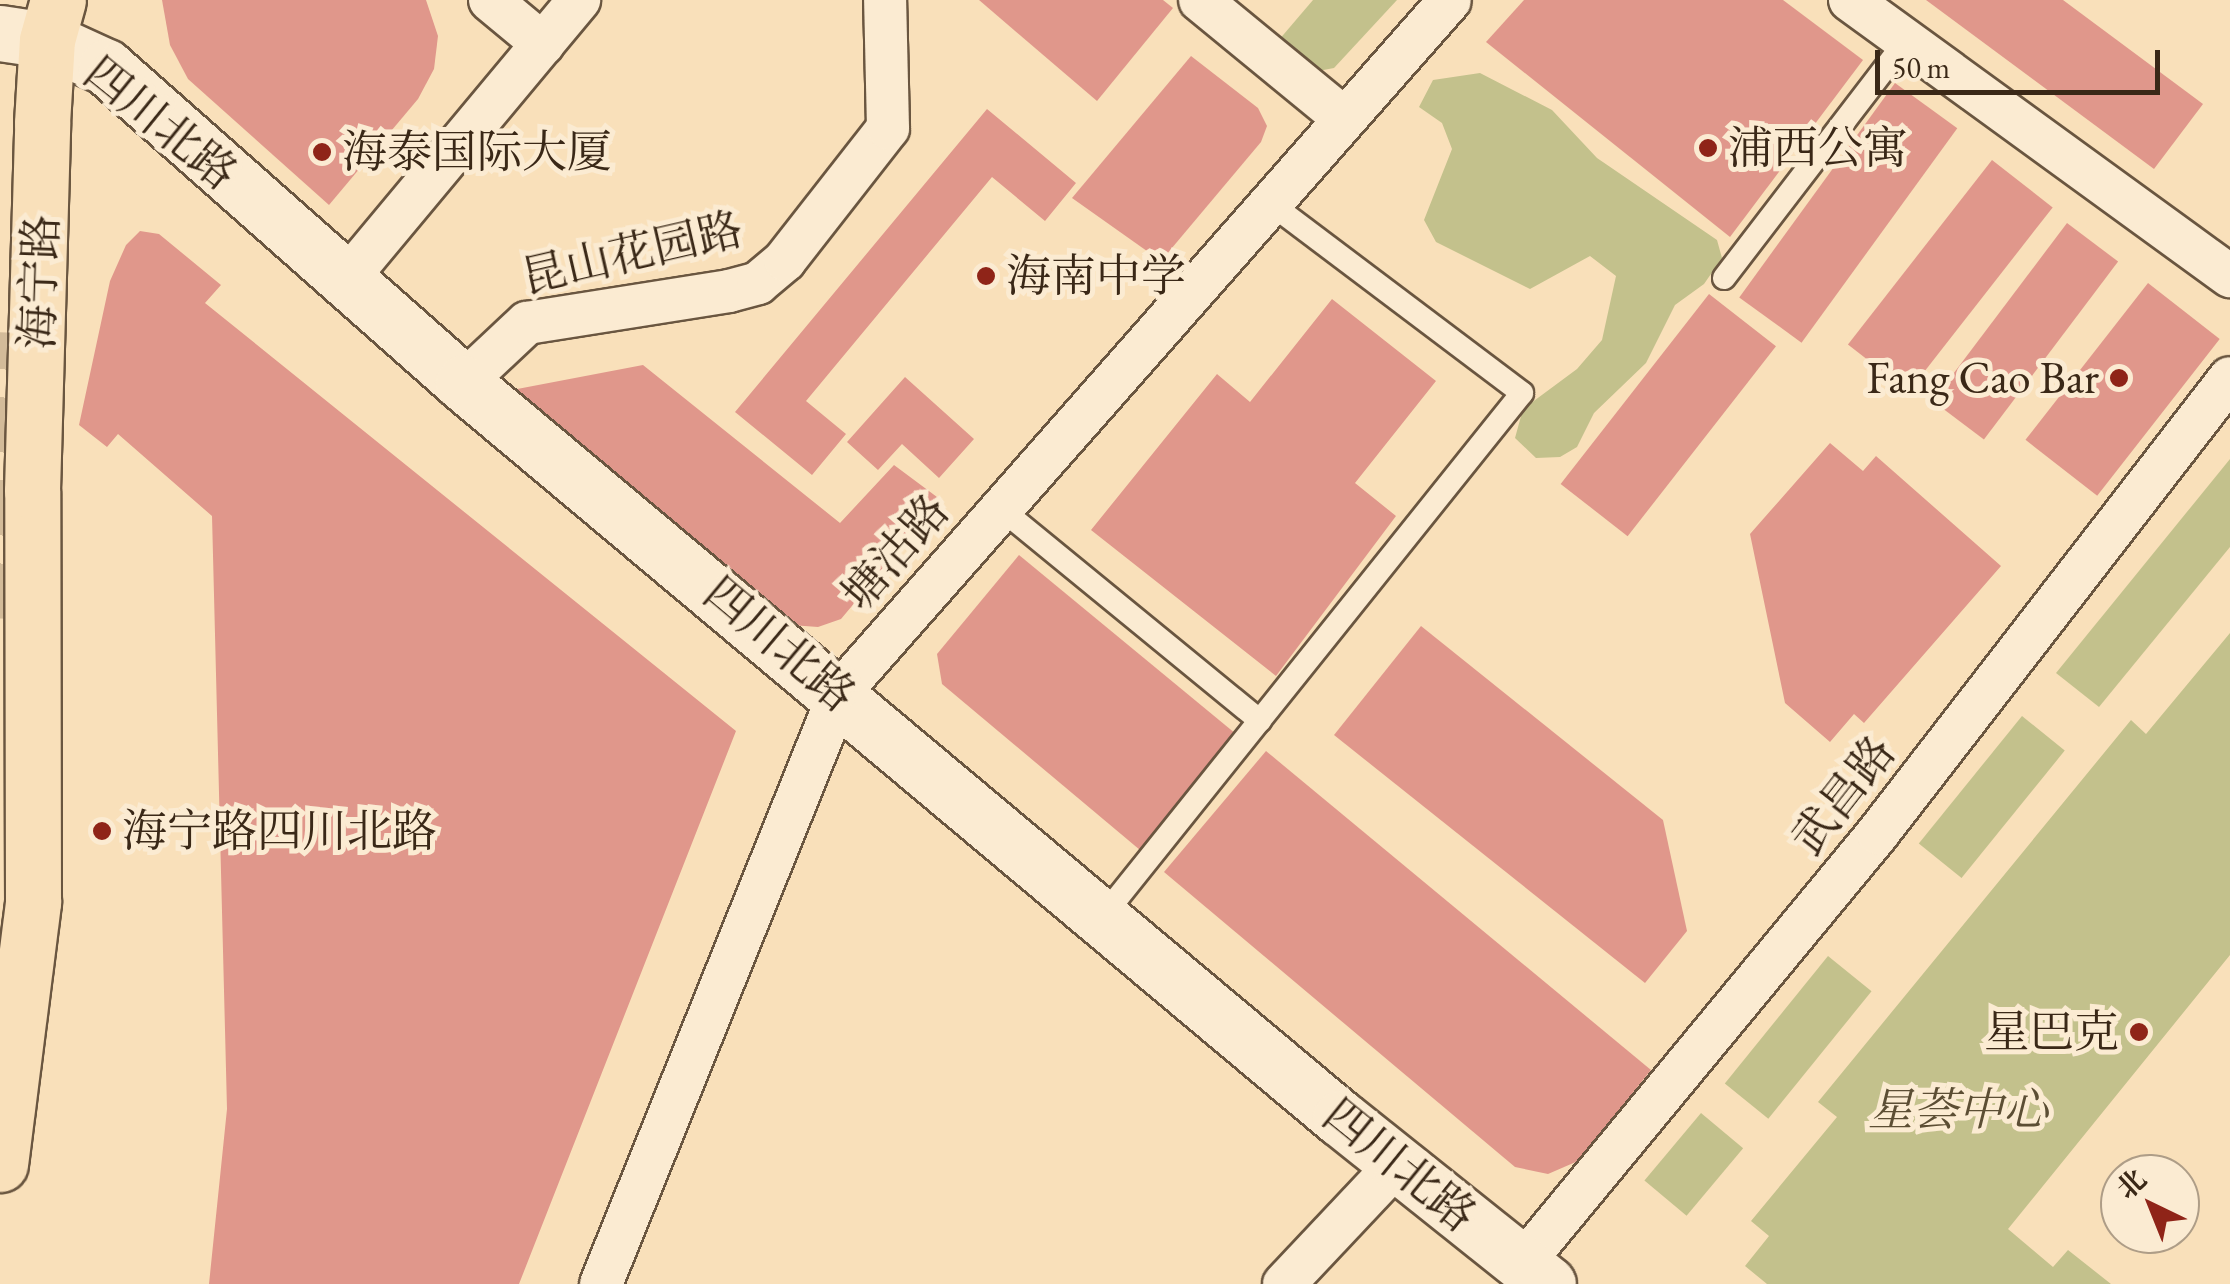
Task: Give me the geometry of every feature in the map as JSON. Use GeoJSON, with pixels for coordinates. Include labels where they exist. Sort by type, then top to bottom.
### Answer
{"type":"FeatureCollection","features":[{"type":"Feature","properties":{"kind":"main road","name":"四川北路"},"geometry":{"type":"LineString","coordinates":[[35,24],[106,67],[463,383],[840,692],[1397,1164],[1535,1274]]}},
{"type":"Feature","properties":{"kind":"main road","name":"海宁路"},"geometry":{"type":"LineString","coordinates":[[0,1164],[32,902],[35,24]]}},
{"type":"Feature","properties":{"kind":"street"},"geometry":{"type":"LineString","coordinates":[[490,0],[543,44]]}},
{"type":"Feature","properties":{"kind":"street"},"geometry":{"type":"LineString","coordinates":[[345,281],[579,0]]}},
{"type":"Feature","properties":{"kind":"street","name":"昆山花园路"},"geometry":{"type":"LineString","coordinates":[[463,383],[527,323],[729,291],[758,283],[785,260],[888,128],[884,0]]}},
{"type":"Feature","properties":{"kind":"street"},"geometry":{"type":"LineString","coordinates":[[1200,0],[1341,116]]}},
{"type":"Feature","properties":{"kind":"street","name":"塘沽路"},"geometry":{"type":"LineString","coordinates":[[602,1284],[840,692],[1341,116],[1450,0]]}},
{"type":"Feature","properties":{"kind":"street"},"geometry":{"type":"LineString","coordinates":[[1850,0],[2230,276]]}},
{"type":"Feature","properties":{"kind":"street","name":"武昌路"},"geometry":{"type":"LineString","coordinates":[[1535,1274],[2230,378]]}},
{"type":"Feature","properties":{"kind":"street"},"geometry":{"type":"LineString","coordinates":[[1284,1284],[1397,1164]]}},
{"type":"Feature","properties":{"kind":"lane"},"geometry":{"type":"LineString","coordinates":[[1724,278],[1906,41]]}},
{"type":"Feature","properties":{"kind":"lane"},"geometry":{"type":"LineString","coordinates":[[1104,916],[1522,393],[1267,201]]}},
{"type":"Feature","properties":{"kind":"lane"},"geometry":{"type":"LineString","coordinates":[[1000,508],[1260,721]]}},
{"type":"Feature","properties":{"kind":"green space"},"geometry":{"type":"Polygon","coordinates":[[[1313,0],[1397,0],[1334,68],[1313,72],[1278,41],[1313,0]]]}},
{"type":"Feature","properties":{"kind":"green space"},"geometry":{"type":"Polygon","coordinates":[[[1480,73],[1552,110],[1597,158],[1717,240],[1722,258],[1704,284],[1675,305],[1646,363],[1594,413],[1577,447],[1560,457],[1536,458],[1515,438],[1523,409],[1577,369],[1602,340],[1616,276],[1590,256],[1530,289],[1436,242],[1424,220],[1452,149],[1442,123],[1419,107],[1433,80],[1480,73]]]}},
{"type":"Feature","properties":{"kind":"green space"},"geometry":{"type":"Polygon","coordinates":[[[2230,459],[2230,547],[2099,707],[2056,673],[2230,459]]]}},
{"type":"Feature","properties":{"kind":"green space","name":"星荟中心"},"geometry":{"type":"Polygon","coordinates":[[[2230,633],[2230,955],[2008,1229],[2053,1267],[2068,1250],[2111,1284],[1767,1284],[1745,1266],[1769,1236],[1751,1221],[1837,1117],[1818,1102],[2131,720],[2146,734],[2230,633]]]}},
{"type":"Feature","properties":{"kind":"green space"},"geometry":{"type":"Polygon","coordinates":[[[2022,716],[2065,751],[1962,878],[1919,843],[2022,716]]]}},
{"type":"Feature","properties":{"kind":"green space"},"geometry":{"type":"Polygon","coordinates":[[[1828,956],[1872,991],[1768,1119],[1725,1083],[1828,956]]]}},
{"type":"Feature","properties":{"kind":"green space"},"geometry":{"type":"Polygon","coordinates":[[[1701,1113],[1743,1148],[1687,1216],[1644,1180],[1701,1113]]]}},
{"type":"Feature","properties":{"kind":"building","name":"海泰国际大厦"},"geometry":{"type":"Polygon","coordinates":[[[162,0],[426,0],[438,36],[434,69],[418,99],[329,205],[188,79],[170,45],[162,0]]]}},
{"type":"Feature","properties":{"kind":"building"},"geometry":{"type":"Polygon","coordinates":[[[979,0],[1163,0],[1173,8],[1097,101],[979,0]]]}},
{"type":"Feature","properties":{"kind":"building","name":"浦西公寓"},"geometry":{"type":"Polygon","coordinates":[[[1524,0],[1783,0],[1863,60],[1730,237],[1486,42],[1524,0]]]}},
{"type":"Feature","properties":{"kind":"building"},"geometry":{"type":"Polygon","coordinates":[[[1926,0],[2063,0],[2203,104],[2154,169],[1926,0]]]}},
{"type":"Feature","properties":{"kind":"building"},"geometry":{"type":"Polygon","coordinates":[[[1191,56],[1258,108],[1267,126],[1261,142],[1161,261],[1072,198],[1191,56]]]}},
{"type":"Feature","properties":{"kind":"building"},"geometry":{"type":"Polygon","coordinates":[[[1895,83],[1957,128],[1802,343],[1739,297],[1895,83]]]}},
{"type":"Feature","properties":{"kind":"building"},"geometry":{"type":"Polygon","coordinates":[[[987,109],[1076,183],[1045,221],[992,177],[806,401],[846,434],[812,475],[735,412],[987,109]]]}},
{"type":"Feature","properties":{"kind":"building"},"geometry":{"type":"Polygon","coordinates":[[[1992,160],[2053,207],[1909,392],[1848,344],[1992,160]]]}},
{"type":"Feature","properties":{"kind":"building"},"geometry":{"type":"Polygon","coordinates":[[[2067,223],[2118,262],[1984,440],[1933,401],[2067,223]]]}},
{"type":"Feature","properties":{"kind":"building"},"geometry":{"type":"Polygon","coordinates":[[[140,231],[159,234],[221,285],[205,303],[736,731],[519,1284],[209,1284],[227,1109],[212,516],[118,434],[107,447],[79,425],[110,281],[126,245],[140,231]]]}},
{"type":"Feature","properties":{"kind":"building"},"geometry":{"type":"Polygon","coordinates":[[[2148,283],[2220,339],[2097,496],[2025,440],[2148,283]]]}},
{"type":"Feature","properties":{"kind":"building"},"geometry":{"type":"Polygon","coordinates":[[[1709,294],[1776,346],[1628,536],[1561,484],[1709,294]]]}},
{"type":"Feature","properties":{"kind":"building"},"geometry":{"type":"Polygon","coordinates":[[[1332,299],[1436,381],[1355,483],[1396,516],[1276,676],[1091,530],[1217,374],[1250,402],[1332,299]]]}},
{"type":"Feature","properties":{"kind":"building"},"geometry":{"type":"Polygon","coordinates":[[[643,365],[840,523],[894,465],[941,500],[841,619],[818,627],[791,625],[507,391],[643,365]]]}},
{"type":"Feature","properties":{"kind":"building"},"geometry":{"type":"Polygon","coordinates":[[[905,377],[974,439],[939,478],[902,444],[878,470],[847,442],[905,377]]]}},
{"type":"Feature","properties":{"kind":"building"},"geometry":{"type":"Polygon","coordinates":[[[1830,443],[1863,471],[1876,456],[2001,566],[1864,723],[1854,714],[1830,742],[1785,703],[1750,534],[1830,443]]]}},
{"type":"Feature","properties":{"kind":"building"},"geometry":{"type":"Polygon","coordinates":[[[1019,555],[1236,734],[1140,850],[942,684],[937,654],[1019,555]]]}},
{"type":"Feature","properties":{"kind":"building"},"geometry":{"type":"Polygon","coordinates":[[[1421,626],[1663,820],[1687,931],[1645,983],[1334,735],[1421,626]]]}},
{"type":"Feature","properties":{"kind":"building"},"geometry":{"type":"Polygon","coordinates":[[[1266,751],[1651,1070],[1578,1161],[1548,1174],[1515,1167],[1164,872],[1266,751]]]}},
{"type":"Feature","properties":{"kind":"tunnel"},"geometry":{"type":"LineString","coordinates":[[0,618],[11,332]]}},
{"type":"Feature","properties":{"kind":"place","name":"浦西公寓"},"geometry":{"type":"Point","coordinates":[1708,148]}},
{"type":"Feature","properties":{"kind":"place","name":"海泰国际大厦"},"geometry":{"type":"Point","coordinates":[322,152]}},
{"type":"Feature","properties":{"kind":"place","name":"海南中学"},"geometry":{"type":"Point","coordinates":[986,276]}},
{"type":"Feature","properties":{"kind":"place","name":"Fang Cao Bar"},"geometry":{"type":"Point","coordinates":[2119,378]}},
{"type":"Feature","properties":{"kind":"place","name":"海宁路四川北路"},"geometry":{"type":"Point","coordinates":[102,831]}},
{"type":"Feature","properties":{"kind":"place","name":"星巴克"},"geometry":{"type":"Point","coordinates":[2139,1032]}}]}
